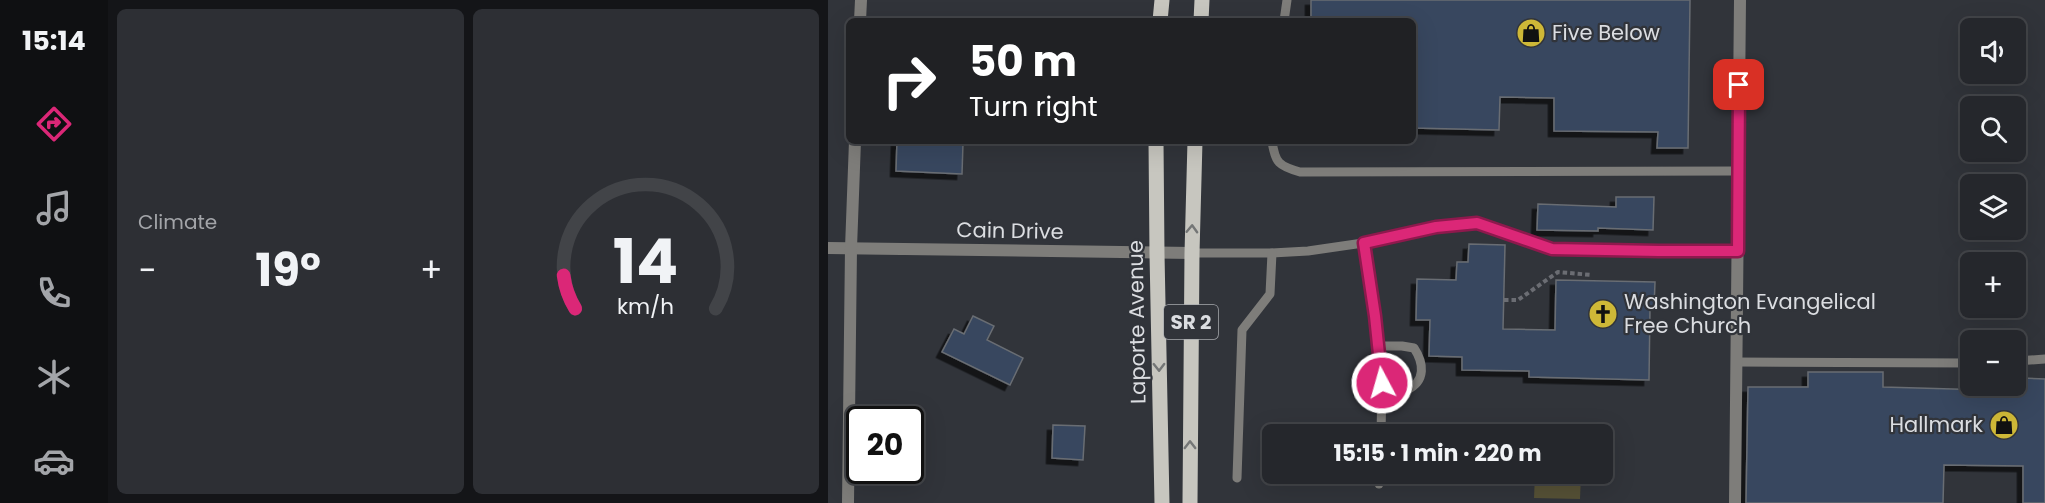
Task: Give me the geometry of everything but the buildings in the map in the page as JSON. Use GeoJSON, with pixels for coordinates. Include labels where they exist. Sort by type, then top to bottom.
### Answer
{"type":"FeatureCollection","features":[{"type":"Feature","properties":{"kind":"main road"},"geometry":{"type":"LineString","coordinates":[[1160,18],[1162,0]]}},
{"type":"Feature","properties":{"kind":"main road"},"geometry":{"type":"LineString","coordinates":[[1201,18],[1202,0]]}},
{"type":"Feature","properties":{"kind":"main road","name":"Laporte Avenue"},"geometry":{"type":"LineString","coordinates":[[1156,144],[1162,503]]}},
{"type":"Feature","properties":{"kind":"main road","name":"SR 2"},"geometry":{"type":"LineString","coordinates":[[1190,503],[1195,144]]}},
{"type":"Feature","properties":{"kind":"street"},"geometry":{"type":"LineString","coordinates":[[860,18],[861,0]]}},
{"type":"Feature","properties":{"kind":"street"},"geometry":{"type":"LineString","coordinates":[[1735,503],[1740,0]]}},
{"type":"Feature","properties":{"kind":"street"},"geometry":{"type":"LineString","coordinates":[[848,503],[851,248],[855,144]]}},
{"type":"Feature","properties":{"kind":"street","name":"Cain Drive"},"geometry":{"type":"LineString","coordinates":[[828,248],[1192,253]]}},
{"type":"Feature","properties":{"kind":"lane"},"geometry":{"type":"LineString","coordinates":[[1284,18],[1287,0]]}},
{"type":"Feature","properties":{"kind":"lane"},"geometry":{"type":"LineString","coordinates":[[1272,144],[1274,157],[1283,167],[1300,172],[1738,171]]}},
{"type":"Feature","properties":{"kind":"lane"},"geometry":{"type":"LineString","coordinates":[[1192,253],[1308,251],[1364,243],[1436,227],[1477,223],[1552,249],[1738,251]]}},
{"type":"Feature","properties":{"kind":"lane"},"geometry":{"type":"LineString","coordinates":[[1364,243],[1378,346],[1382,394],[1381,424]]}},
{"type":"Feature","properties":{"kind":"lane"},"geometry":{"type":"LineString","coordinates":[[1237,478],[1242,330],[1270,294],[1272,253]]}},
{"type":"Feature","properties":{"kind":"lane"},"geometry":{"type":"LineString","coordinates":[[1378,346],[1414,348],[1421,359],[1422,373],[1416,385],[1405,391],[1382,394]]}},
{"type":"Feature","properties":{"kind":"lane"},"geometry":{"type":"LineString","coordinates":[[2026,361],[2045,359]]}},
{"type":"Feature","properties":{"kind":"lane"},"geometry":{"type":"LineString","coordinates":[[1736,362],[1960,363]]}},
{"type":"Feature","properties":{"kind":"path"},"geometry":{"type":"LineString","coordinates":[[1504,300],[1518,300],[1558,272],[1592,274]]}},
{"type":"Feature","properties":{"kind":"shaded area"},"geometry":{"type":"Polygon","coordinates":[[[1535,484],[1581,484],[1580,499],[1534,498],[1535,484]]]}},
{"type":"Feature","properties":{"kind":"place","name":"Five Below"},"geometry":{"type":"Point","coordinates":[1531,33]}},
{"type":"Feature","properties":{"kind":"place","name":"Washington Evangelical Free Church"},"geometry":{"type":"Point","coordinates":[1603,314]}},
{"type":"Feature","properties":{"kind":"place","name":"Hallmark"},"geometry":{"type":"Point","coordinates":[2004,425]}},
{"type":"Feature","properties":{"kind":"route"},"geometry":{"type":"LineString","coordinates":[[1382,383],[1364,243],[1436,227],[1477,223],[1552,249],[1738,251],[1739,85]]}}]}
